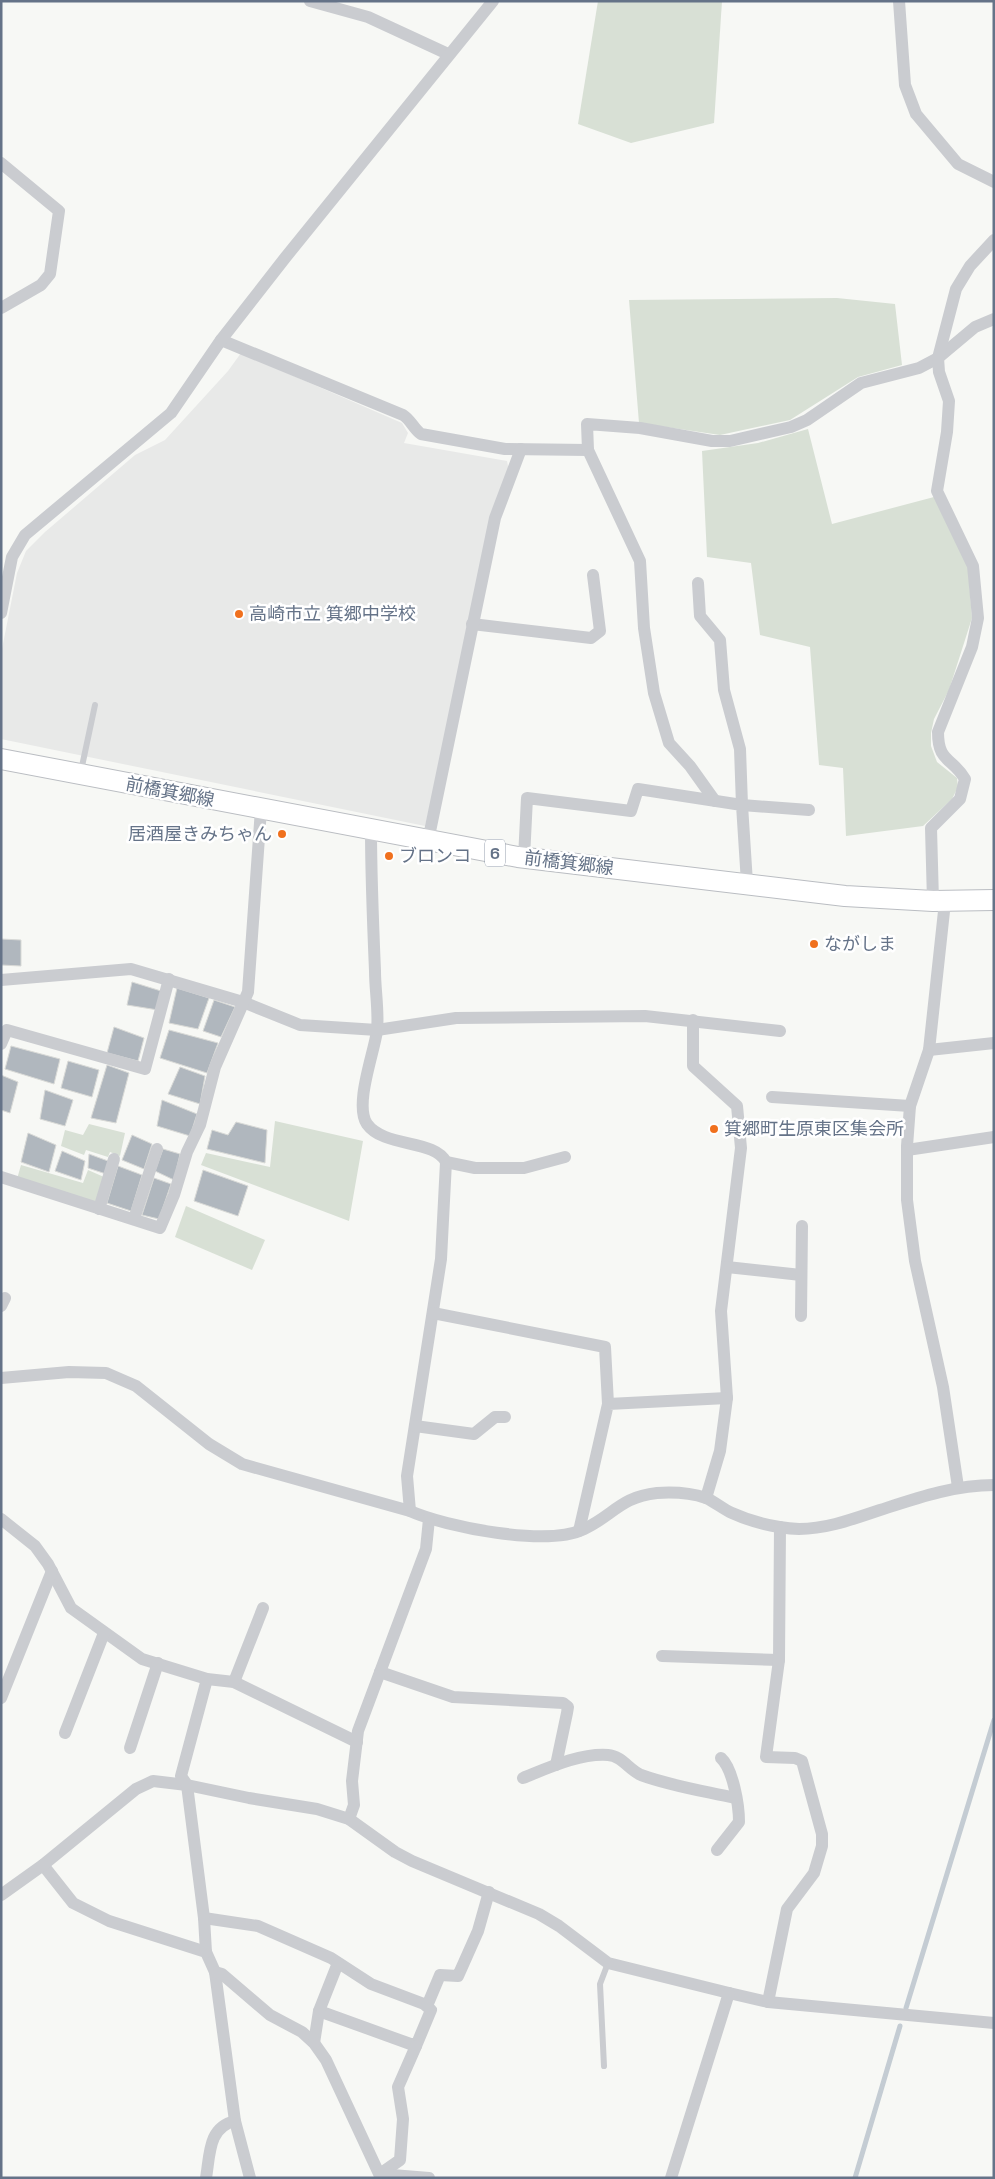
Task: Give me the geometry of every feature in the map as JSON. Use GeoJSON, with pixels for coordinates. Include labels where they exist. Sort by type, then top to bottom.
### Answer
{"type":"FeatureCollection","features":[{"type":"Feature","properties":{"kind":"main road","name":"前橋箕郷線"},"geometry":{"type":"LineString","coordinates":[[1,759],[524,858],[845,896],[939,902],[994,900]]}},
{"type":"Feature","properties":{"kind":"street"},"geometry":{"type":"LineString","coordinates":[[310,1],[368,17],[448,54]]}},
{"type":"Feature","properties":{"kind":"street"},"geometry":{"type":"LineString","coordinates":[[1,612],[12,557],[25,535],[163,421],[221,340],[448,54],[493,1]]}},
{"type":"Feature","properties":{"kind":"street"},"geometry":{"type":"LineString","coordinates":[[899,1],[905,86],[916,114],[958,164],[994,182]]}},
{"type":"Feature","properties":{"kind":"street"},"geometry":{"type":"LineString","coordinates":[[1,163],[59,211],[50,274],[40,285],[1,308]]}},
{"type":"Feature","properties":{"kind":"street"},"geometry":{"type":"LineString","coordinates":[[958,1487],[944,1387],[915,1261],[907,1200],[907,1150],[910,1106],[930,1050],[939,902],[931,828],[960,800],[965,780],[959,769],[941,755],[938,744],[938,732],[972,647],[978,618],[973,566],[937,491],[947,432],[948,401],[939,372],[938,358],[956,288],[970,266],[994,240]]}},
{"type":"Feature","properties":{"kind":"street"},"geometry":{"type":"LineString","coordinates":[[715,801],[690,766],[669,743],[654,692],[644,628],[640,561],[588,450],[587,424],[640,428],[712,441],[730,441],[791,427],[807,420],[861,383],[918,368],[938,358],[975,327],[994,319]]}},
{"type":"Feature","properties":{"kind":"street"},"geometry":{"type":"LineString","coordinates":[[221,340],[403,415],[410,419],[413,428],[421,434],[505,449],[588,450]]}},
{"type":"Feature","properties":{"kind":"street"},"geometry":{"type":"LineString","coordinates":[[428,841],[495,518],[521,449]]}},
{"type":"Feature","properties":{"kind":"street"},"geometry":{"type":"LineString","coordinates":[[472,624],[591,638],[600,631],[593,575]]}},
{"type":"Feature","properties":{"kind":"street"},"geometry":{"type":"LineString","coordinates":[[698,583],[700,616],[720,640],[724,690],[740,749],[747,884]]}},
{"type":"Feature","properties":{"kind":"street"},"geometry":{"type":"LineString","coordinates":[[524,858],[527,798],[631,811],[638,789],[742,806],[808,810]]}},
{"type":"Feature","properties":{"kind":"street"},"geometry":{"type":"LineString","coordinates":[[1,1177],[160,1228],[174,1195],[187,1152],[200,1125],[215,1067],[248,992],[252,958],[261,809]]}},
{"type":"Feature","properties":{"kind":"street"},"geometry":{"type":"LineString","coordinates":[[371,830],[377,1030],[362,1102],[366,1123],[374,1131],[391,1140],[436,1151],[443,1155],[446,1162],[441,1259],[407,1476],[410,1511]]}},
{"type":"Feature","properties":{"kind":"street"},"geometry":{"type":"LineString","coordinates":[[1,980],[131,969],[243,1002],[300,1025],[377,1030],[456,1018],[645,1016],[780,1031]]}},
{"type":"Feature","properties":{"kind":"street"},"geometry":{"type":"LineString","coordinates":[[1,1044],[7,1030],[145,1069],[169,979]]}},
{"type":"Feature","properties":{"kind":"street"},"geometry":{"type":"LineString","coordinates":[[693,1020],[693,1066],[737,1106],[740,1148],[722,1311],[726,1398],[720,1451],[706,1498]]}},
{"type":"Feature","properties":{"kind":"street"},"geometry":{"type":"LineString","coordinates":[[930,1050],[994,1044]]}},
{"type":"Feature","properties":{"kind":"street"},"geometry":{"type":"LineString","coordinates":[[772,1097],[910,1106]]}},
{"type":"Feature","properties":{"kind":"street"},"geometry":{"type":"LineString","coordinates":[[907,1150],[994,1137]]}},
{"type":"Feature","properties":{"kind":"street"},"geometry":{"type":"LineString","coordinates":[[134,1220],[157,1149]]}},
{"type":"Feature","properties":{"kind":"street"},"geometry":{"type":"LineString","coordinates":[[446,1162],[475,1168],[524,1168],[565,1157]]}},
{"type":"Feature","properties":{"kind":"street"},"geometry":{"type":"LineString","coordinates":[[99,1208],[114,1159]]}},
{"type":"Feature","properties":{"kind":"street"},"geometry":{"type":"LineString","coordinates":[[801,1316],[802,1226]]}},
{"type":"Feature","properties":{"kind":"street"},"geometry":{"type":"LineString","coordinates":[[727,1267],[801,1276]]}},
{"type":"Feature","properties":{"kind":"street"},"geometry":{"type":"LineString","coordinates":[[433,1313],[605,1347],[608,1404],[579,1531]]}},
{"type":"Feature","properties":{"kind":"street"},"geometry":{"type":"LineString","coordinates":[[1,1378],[69,1372],[106,1373],[136,1386],[209,1444],[242,1464],[410,1511],[429,1519],[526,1537],[565,1535],[579,1531],[636,1496],[679,1493],[706,1498],[732,1513],[780,1527],[817,1528],[844,1522],[958,1487],[994,1485]]}},
{"type":"Feature","properties":{"kind":"street"},"geometry":{"type":"LineString","coordinates":[[608,1404],[726,1398]]}},
{"type":"Feature","properties":{"kind":"street"},"geometry":{"type":"LineString","coordinates":[[415,1426],[474,1434],[495,1417],[505,1417]]}},
{"type":"Feature","properties":{"kind":"street"},"geometry":{"type":"LineString","coordinates":[[349,1819],[354,1806],[352,1781],[358,1731],[426,1549],[429,1519]]}},
{"type":"Feature","properties":{"kind":"street"},"geometry":{"type":"LineString","coordinates":[[1,1520],[36,1546],[71,1608],[142,1659],[207,1679],[234,1682],[357,1742]]}},
{"type":"Feature","properties":{"kind":"street"},"geometry":{"type":"LineString","coordinates":[[768,2002],[787,1909],[814,1873],[822,1846],[822,1834],[802,1762],[795,1758],[766,1756],[779,1660],[780,1527]]}},
{"type":"Feature","properties":{"kind":"street"},"geometry":{"type":"LineString","coordinates":[[1,1698],[52,1572]]}},
{"type":"Feature","properties":{"kind":"street"},"geometry":{"type":"LineString","coordinates":[[234,1682],[262,1608]]}},
{"type":"Feature","properties":{"kind":"street"},"geometry":{"type":"LineString","coordinates":[[65,1733],[104,1633]]}},
{"type":"Feature","properties":{"kind":"street"},"geometry":{"type":"LineString","coordinates":[[662,1656],[779,1660]]}},
{"type":"Feature","properties":{"kind":"street"},"geometry":{"type":"LineString","coordinates":[[130,1748],[158,1663]]}},
{"type":"Feature","properties":{"kind":"street"},"geometry":{"type":"LineString","coordinates":[[380,1672],[453,1697],[563,1703],[568,1707],[556,1765]]}},
{"type":"Feature","properties":{"kind":"street"},"geometry":{"type":"LineString","coordinates":[[207,1679],[181,1776],[187,1785],[204,1918],[206,1952],[215,1972],[235,2121],[250,2178]]}},
{"type":"Feature","properties":{"kind":"street"},"geometry":{"type":"LineString","coordinates":[[523,1778],[556,1765],[597,1756],[614,1756],[639,1774],[735,1798]]}},
{"type":"Feature","properties":{"kind":"street"},"geometry":{"type":"LineString","coordinates":[[717,1850],[739,1822],[732,1774],[728,1764],[721,1758]]}},
{"type":"Feature","properties":{"kind":"street"},"geometry":{"type":"LineString","coordinates":[[1,1895],[43,1865],[136,1789],[153,1781],[187,1785],[249,1798],[317,1809],[349,1819],[395,1852],[412,1861],[489,1892],[546,1918],[608,1963],[768,2002],[994,2023]]}},
{"type":"Feature","properties":{"kind":"street"},"geometry":{"type":"LineString","coordinates":[[43,1865],[73,1903],[109,1921],[206,1952]]}},
{"type":"Feature","properties":{"kind":"street"},"geometry":{"type":"LineString","coordinates":[[427,2006],[440,1975],[458,1976],[478,1931],[489,1892]]}},
{"type":"Feature","properties":{"kind":"street"},"geometry":{"type":"LineString","coordinates":[[204,1918],[258,1926],[331,1958],[370,1984],[427,2006],[432,2010],[398,2087],[403,2119],[400,2160],[380,2176]]}},
{"type":"Feature","properties":{"kind":"street"},"geometry":{"type":"LineString","coordinates":[[314,2043],[319,2011],[338,1963]]}},
{"type":"Feature","properties":{"kind":"street"},"geometry":{"type":"LineString","coordinates":[[215,1972],[222,1974],[270,2015],[302,2032],[314,2043],[326,2060],[380,2176]]}},
{"type":"Feature","properties":{"kind":"street"},"geometry":{"type":"LineString","coordinates":[[671,2178],[729,1993]]}},
{"type":"Feature","properties":{"kind":"street"},"geometry":{"type":"LineString","coordinates":[[319,2011],[416,2046]]}},
{"type":"Feature","properties":{"kind":"street"},"geometry":{"type":"LineString","coordinates":[[206,2178],[212,2139],[217,2130],[224,2124],[235,2121]]}},
{"type":"Feature","properties":{"kind":"street"},"geometry":{"type":"LineString","coordinates":[[380,2176],[429,2178]]}},
{"type":"Feature","properties":{"kind":"lane"},"geometry":{"type":"LineString","coordinates":[[80,775],[95,705]]}},
{"type":"Feature","properties":{"kind":"lane"},"geometry":{"type":"LineString","coordinates":[[604,2066],[600,1984],[608,1963]]}},
{"type":"Feature","properties":{"kind":"shaded area"},"geometry":{"type":"Polygon","coordinates":[[[598,1],[722,1],[714,123],[631,143],[578,124],[598,1]]]}},
{"type":"Feature","properties":{"kind":"shaded area"},"geometry":{"type":"Polygon","coordinates":[[[837,298],[895,304],[902,365],[858,377],[790,420],[720,435],[639,423],[629,300],[837,298]]]}},
{"type":"Feature","properties":{"kind":"shaded area","name":"高崎市立 箕郷中学校"},"geometry":{"type":"Polygon","coordinates":[[[241,353],[402,423],[408,433],[404,443],[507,461],[509,471],[425,826],[1,739],[1,654],[17,573],[26,551],[45,532],[135,455],[165,440],[228,371],[241,353]]]}},
{"type":"Feature","properties":{"kind":"shaded area"},"geometry":{"type":"Polygon","coordinates":[[[808,429],[832,524],[934,497],[968,567],[972,618],[949,690],[934,719],[931,733],[931,746],[937,762],[957,778],[958,787],[952,799],[923,826],[846,836],[843,768],[819,765],[810,647],[760,635],[751,563],[707,557],[702,451],[758,443],[808,429]]]}},
{"type":"Feature","properties":{"kind":"shaded area"},"geometry":{"type":"Polygon","coordinates":[[[275,1121],[363,1141],[349,1221],[201,1165],[206,1153],[270,1167],[275,1121]]]}},
{"type":"Feature","properties":{"kind":"shaded area"},"geometry":{"type":"Polygon","coordinates":[[[89,1124],[125,1133],[120,1156],[110,1152],[108,1157],[86,1150],[84,1155],[61,1146],[65,1130],[83,1135],[89,1124]]]}},
{"type":"Feature","properties":{"kind":"shaded area"},"geometry":{"type":"Polygon","coordinates":[[[21,1165],[83,1183],[88,1170],[104,1177],[97,1205],[17,1179],[21,1165]]]}},
{"type":"Feature","properties":{"kind":"shaded area"},"geometry":{"type":"Polygon","coordinates":[[[186,1206],[265,1240],[252,1270],[175,1237],[186,1206]]]}},
{"type":"Feature","properties":{"kind":"building"},"geometry":{"type":"Polygon","coordinates":[[[1,939],[21,940],[21,966],[1,965],[1,939]]]}},
{"type":"Feature","properties":{"kind":"building"},"geometry":{"type":"Polygon","coordinates":[[[132,982],[161,991],[158,1010],[127,1005],[132,982]]]}},
{"type":"Feature","properties":{"kind":"building"},"geometry":{"type":"Polygon","coordinates":[[[177,988],[209,998],[198,1029],[169,1023],[177,988]]]}},
{"type":"Feature","properties":{"kind":"building"},"geometry":{"type":"Polygon","coordinates":[[[214,1000],[235,1007],[221,1037],[203,1031],[214,1000]]]}},
{"type":"Feature","properties":{"kind":"building"},"geometry":{"type":"Polygon","coordinates":[[[114,1027],[144,1038],[138,1061],[107,1053],[114,1027]]]}},
{"type":"Feature","properties":{"kind":"building"},"geometry":{"type":"Polygon","coordinates":[[[169,1030],[218,1043],[207,1073],[160,1058],[169,1030]]]}},
{"type":"Feature","properties":{"kind":"building"},"geometry":{"type":"Polygon","coordinates":[[[11,1046],[60,1059],[54,1084],[5,1069],[11,1046]]]}},
{"type":"Feature","properties":{"kind":"building"},"geometry":{"type":"Polygon","coordinates":[[[68,1061],[99,1070],[92,1097],[61,1088],[68,1061]]]}},
{"type":"Feature","properties":{"kind":"building"},"geometry":{"type":"Polygon","coordinates":[[[107,1065],[129,1073],[116,1123],[91,1118],[107,1065]]]}},
{"type":"Feature","properties":{"kind":"building"},"geometry":{"type":"Polygon","coordinates":[[[180,1067],[205,1076],[200,1104],[168,1094],[180,1067]]]}},
{"type":"Feature","properties":{"kind":"building"},"geometry":{"type":"Polygon","coordinates":[[[1,1075],[18,1082],[10,1113],[1,1110],[1,1075]]]}},
{"type":"Feature","properties":{"kind":"building"},"geometry":{"type":"Polygon","coordinates":[[[45,1090],[73,1100],[65,1126],[40,1119],[45,1090]]]}},
{"type":"Feature","properties":{"kind":"building"},"geometry":{"type":"Polygon","coordinates":[[[162,1100],[197,1114],[190,1136],[157,1126],[162,1100]]]}},
{"type":"Feature","properties":{"kind":"building"},"geometry":{"type":"Polygon","coordinates":[[[236,1122],[267,1130],[265,1163],[207,1149],[212,1130],[228,1135],[236,1122]]]}},
{"type":"Feature","properties":{"kind":"building"},"geometry":{"type":"Polygon","coordinates":[[[28,1133],[56,1145],[49,1172],[21,1162],[28,1133]]]}},
{"type":"Feature","properties":{"kind":"building"},"geometry":{"type":"Polygon","coordinates":[[[132,1135],[152,1144],[144,1169],[122,1160],[132,1135]]]}},
{"type":"Feature","properties":{"kind":"building"},"geometry":{"type":"Polygon","coordinates":[[[163,1149],[180,1154],[174,1180],[155,1171],[163,1149]]]}},
{"type":"Feature","properties":{"kind":"building"},"geometry":{"type":"Polygon","coordinates":[[[62,1151],[85,1161],[81,1180],[55,1171],[62,1151]]]}},
{"type":"Feature","properties":{"kind":"building"},"geometry":{"type":"Polygon","coordinates":[[[89,1154],[108,1161],[106,1174],[88,1168],[89,1154]]]}},
{"type":"Feature","properties":{"kind":"building"},"geometry":{"type":"Polygon","coordinates":[[[118,1166],[142,1175],[131,1211],[107,1203],[118,1166]]]}},
{"type":"Feature","properties":{"kind":"building"},"geometry":{"type":"Polygon","coordinates":[[[203,1170],[248,1186],[238,1216],[194,1201],[203,1170]]]}},
{"type":"Feature","properties":{"kind":"building"},"geometry":{"type":"Polygon","coordinates":[[[154,1178],[171,1184],[159,1219],[142,1215],[154,1178]]]}},
{"type":"Feature","properties":{"kind":"waterway"},"geometry":{"type":"LineString","coordinates":[[906,2008],[994,1720]]}},
{"type":"Feature","properties":{"kind":"waterway"},"geometry":{"type":"LineString","coordinates":[[855,2178],[900,2026]]}},
{"type":"Feature","properties":{"kind":"place","name":"高崎市立 箕郷中学校"},"geometry":{"type":"Point","coordinates":[239,614]}},
{"type":"Feature","properties":{"kind":"place","name":"居酒屋きみちゃん"},"geometry":{"type":"Point","coordinates":[282,834]}},
{"type":"Feature","properties":{"kind":"place","name":"ブロンコ"},"geometry":{"type":"Point","coordinates":[389,856]}},
{"type":"Feature","properties":{"kind":"place","name":"ながしま"},"geometry":{"type":"Point","coordinates":[814,944]}},
{"type":"Feature","properties":{"kind":"place","name":"箕郷町生原東区集会所"},"geometry":{"type":"Point","coordinates":[714,1129]}}]}
